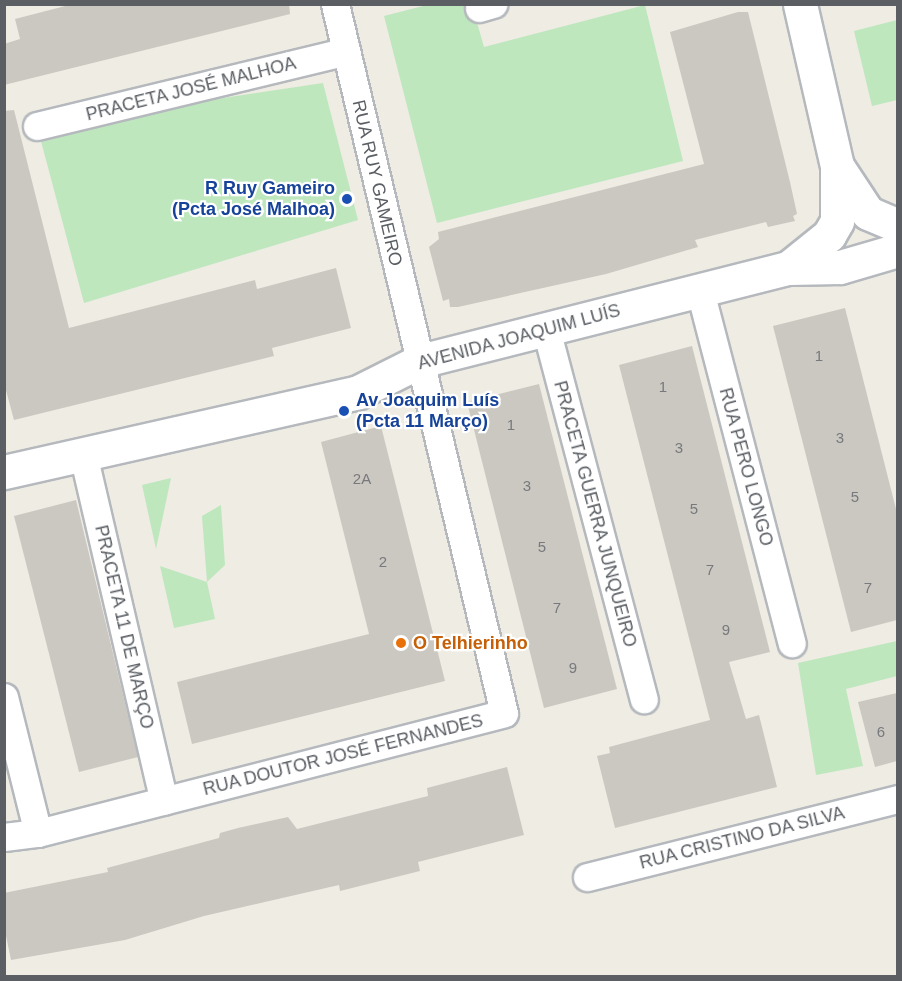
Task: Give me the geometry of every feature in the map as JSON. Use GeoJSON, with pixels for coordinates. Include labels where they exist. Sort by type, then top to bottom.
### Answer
{"type":"FeatureCollection","features":[{"type":"Feature","properties":{"kind":"street","name":"RUA RUY GAMEIRO"},"geometry":{"type":"LineString","coordinates":[[335,4],[420,361]]}},
{"type":"Feature","properties":{"kind":"street"},"geometry":{"type":"LineString","coordinates":[[788,268],[829,235],[837,221],[837,166],[805,5]]}},
{"type":"Feature","properties":{"kind":"street","name":"PRACETA JOSÉ MALHOA"},"geometry":{"type":"LineString","coordinates":[[37,126],[346,51]]}},
{"type":"Feature","properties":{"kind":"street"},"geometry":{"type":"LineString","coordinates":[[837,166],[868,213],[897,226]]}},
{"type":"Feature","properties":{"kind":"street","name":"AVENIDA JOAQUIM LUÍS"},"geometry":{"type":"LineString","coordinates":[[4,472],[358,392],[420,361],[788,268],[840,267],[897,250]]}},
{"type":"Feature","properties":{"kind":"street","name":"RUA PERO LONGO"},"geometry":{"type":"LineString","coordinates":[[700,291],[792,643]]}},
{"type":"Feature","properties":{"kind":"street","name":"PRACETA GUERRA JUNQUEIRO"},"geometry":{"type":"LineString","coordinates":[[546,329],[644,699]]}},
{"type":"Feature","properties":{"kind":"street","name":"RUA DOUTOR JOSÉ FERNANDES"},"geometry":{"type":"LineString","coordinates":[[4,837],[38,833],[504,713],[420,361]]}},
{"type":"Feature","properties":{"kind":"street","name":"PRACETA 11 DE MARÇO"},"geometry":{"type":"LineString","coordinates":[[83,454],[164,801]]}},
{"type":"Feature","properties":{"kind":"street"},"geometry":{"type":"LineString","coordinates":[[4,697],[38,833]]}},
{"type":"Feature","properties":{"kind":"street","name":"RUA CRISTINO DA SILVA"},"geometry":{"type":"LineString","coordinates":[[587,877],[897,799]]}},
{"type":"Feature","properties":{"kind":"green space"},"geometry":{"type":"Polygon","coordinates":[[[427,5],[472,5],[484,47],[645,5],[683,161],[437,223],[384,16],[427,5]]]}},
{"type":"Feature","properties":{"kind":"green space"},"geometry":{"type":"Polygon","coordinates":[[[897,20],[897,100],[872,106],[854,31],[897,20]]]}},
{"type":"Feature","properties":{"kind":"green space"},"geometry":{"type":"Polygon","coordinates":[[[323,83],[358,220],[84,303],[37,126],[323,83]]]}},
{"type":"Feature","properties":{"kind":"green space"},"geometry":{"type":"Polygon","coordinates":[[[171,478],[156,549],[142,485],[171,478]]]}},
{"type":"Feature","properties":{"kind":"green space"},"geometry":{"type":"Polygon","coordinates":[[[221,505],[225,565],[207,582],[202,516],[221,505]]]}},
{"type":"Feature","properties":{"kind":"green space"},"geometry":{"type":"Polygon","coordinates":[[[160,566],[207,582],[215,619],[174,628],[160,566]]]}},
{"type":"Feature","properties":{"kind":"green space"},"geometry":{"type":"Polygon","coordinates":[[[897,641],[897,676],[846,689],[863,766],[816,775],[798,663],[897,641]]]}},
{"type":"Feature","properties":{"kind":"building"},"geometry":{"type":"Polygon","coordinates":[[[73,4],[289,4],[290,14],[4,85],[4,44],[20,39],[15,19],[73,4]]]}},
{"type":"Feature","properties":{"kind":"building"},"geometry":{"type":"Polygon","coordinates":[[[738,12],[748,12],[790,182],[797,214],[793,216],[795,221],[768,227],[766,222],[695,240],[698,247],[606,274],[458,307],[450,307],[449,299],[443,301],[429,247],[439,239],[438,232],[704,164],[670,32],[738,12]]]}},
{"type":"Feature","properties":{"kind":"building"},"geometry":{"type":"Polygon","coordinates":[[[14,110],[69,328],[255,280],[257,289],[336,268],[351,328],[272,348],[274,356],[14,420],[4,383],[4,111],[14,110]]]}},
{"type":"Feature","properties":{"kind":"building"},"geometry":{"type":"Polygon","coordinates":[[[845,308],[897,513],[897,620],[851,632],[773,326],[845,308]]]}},
{"type":"Feature","properties":{"kind":"building"},"geometry":{"type":"Polygon","coordinates":[[[692,346],[770,652],[729,662],[746,719],[759,715],[777,787],[615,828],[597,756],[610,753],[609,747],[710,720],[619,365],[692,346]]]}},
{"type":"Feature","properties":{"kind":"building"},"geometry":{"type":"Polygon","coordinates":[[[539,384],[617,689],[544,708],[467,402],[539,384]]]}},
{"type":"Feature","properties":{"kind":"building"},"geometry":{"type":"Polygon","coordinates":[[[381,426],[445,681],[192,744],[177,682],[369,634],[321,442],[381,426]]]}},
{"type":"Feature","properties":{"kind":"building"},"geometry":{"type":"Polygon","coordinates":[[[76,500],[138,757],[79,772],[14,516],[76,500]]]}},
{"type":"Feature","properties":{"kind":"building"},"geometry":{"type":"Polygon","coordinates":[[[897,693],[897,761],[875,767],[858,702],[897,693]]]}},
{"type":"Feature","properties":{"kind":"building"},"geometry":{"type":"Polygon","coordinates":[[[507,767],[524,835],[418,862],[420,871],[340,891],[339,885],[204,916],[125,940],[11,960],[4,926],[4,893],[108,872],[107,868],[219,838],[220,833],[288,817],[297,829],[428,796],[427,788],[507,767]]]}},
{"type":"Feature","properties":{"kind":"place","name":"R Ruy Gameiro (Pcta José Malhoa)"},"geometry":{"type":"Point","coordinates":[347,199]}},
{"type":"Feature","properties":{"kind":"place","name":"Av Joaquim Luís (Pcta 11 Março)"},"geometry":{"type":"Point","coordinates":[344,411]}},
{"type":"Feature","properties":{"kind":"place","name":"O Telhierinho"},"geometry":{"type":"Point","coordinates":[401,643]}}]}
